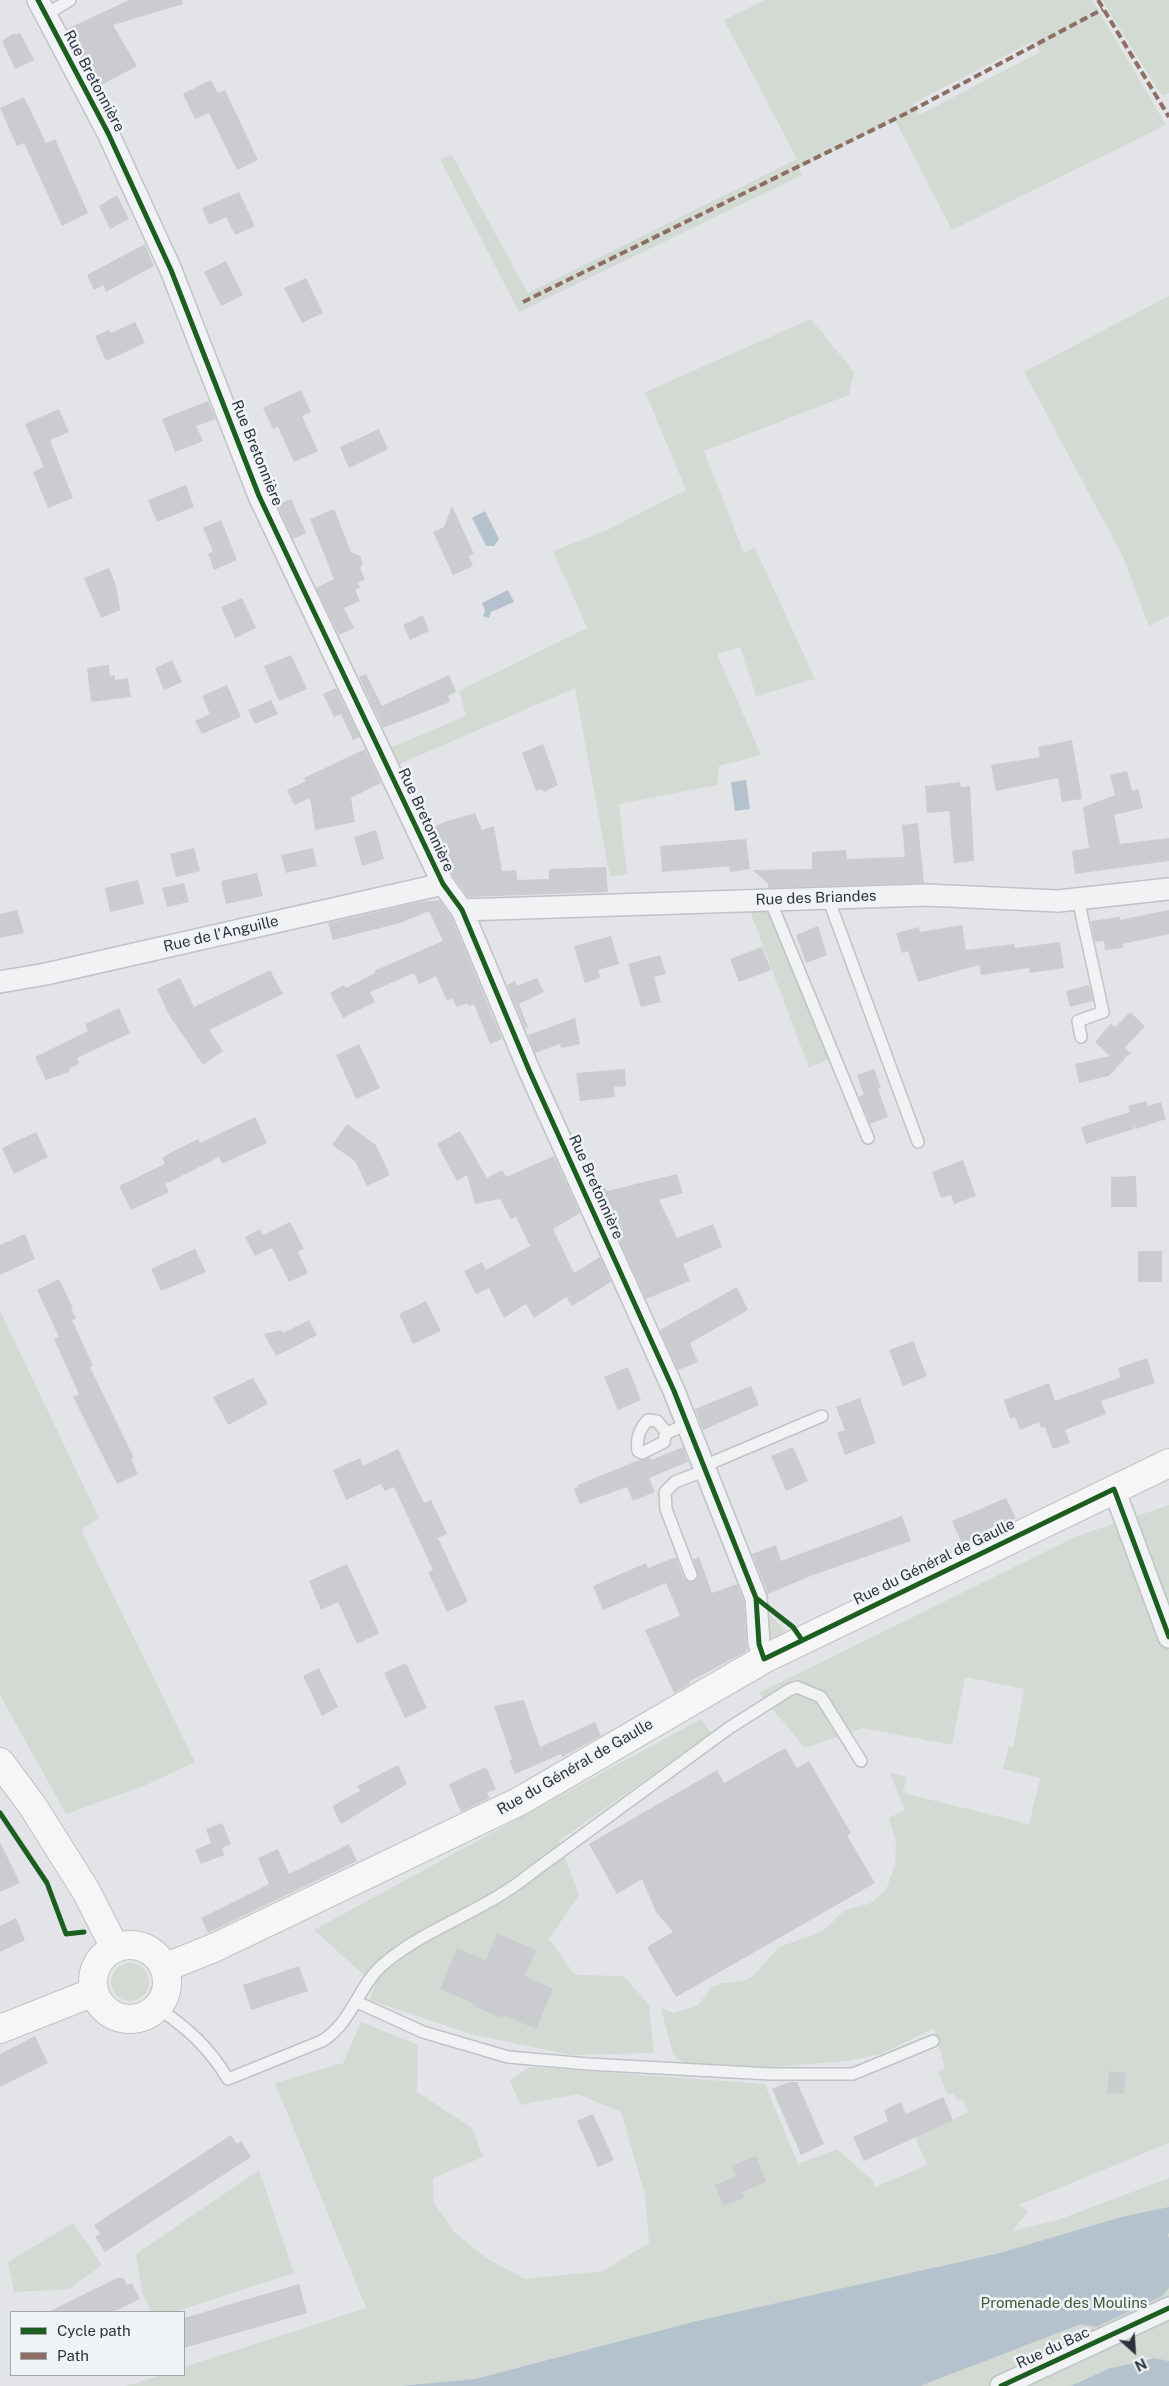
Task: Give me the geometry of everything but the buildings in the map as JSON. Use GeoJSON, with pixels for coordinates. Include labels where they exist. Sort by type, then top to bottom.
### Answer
{"type":"FeatureCollection","features":[{"type":"Feature","properties":{"kind":"main road","name":"Rue du Général de Gaulle"},"geometry":{"type":"LineString","coordinates":[[164,1968],[216,1948],[520,1801],[764,1659],[1169,1463]]}},
{"type":"Feature","properties":{"kind":"main road"},"geometry":{"type":"LineString","coordinates":[[0,1762],[32,1805],[86,1891],[115,1948]]}},
{"type":"Feature","properties":{"kind":"main road"},"geometry":{"type":"LineString","coordinates":[[126,1945],[144,1948],[158,1958],[164,1968],[166,1988],[158,2007],[149,2014],[127,2019],[106,2011],[94,1992],[93,1981],[99,1962],[115,1948],[126,1945]]}},
{"type":"Feature","properties":{"kind":"main road"},"geometry":{"type":"LineString","coordinates":[[0,2028],[94,1992]]}},
{"type":"Feature","properties":{"kind":"street","name":"Rue Bretonnière"},"geometry":{"type":"LineString","coordinates":[[42,7],[108,133],[167,261],[259,496],[442,884],[462,910],[529,1070],[687,1424],[756,1598],[759,1644],[764,1659]]}},
{"type":"Feature","properties":{"kind":"street","name":"Rue de l'Anguille"},"geometry":{"type":"LineString","coordinates":[[0,982],[46,974],[442,884]]}},
{"type":"Feature","properties":{"kind":"street","name":"Rue des Briandes"},"geometry":{"type":"LineString","coordinates":[[462,910],[926,895],[1058,902],[1169,889]]}},
{"type":"Feature","properties":{"kind":"street"},"geometry":{"type":"LineString","coordinates":[[1114,1489],[1169,1638]]}},
{"type":"Feature","properties":{"kind":"street","name":"Rue du Bac"},"geometry":{"type":"LineString","coordinates":[[1001,2386],[1169,2308]]}},
{"type":"Feature","properties":{"kind":"lane"},"geometry":{"type":"LineString","coordinates":[[42,7],[70,0]]}},
{"type":"Feature","properties":{"kind":"lane"},"geometry":{"type":"LineString","coordinates":[[828,898],[918,1142]]}},
{"type":"Feature","properties":{"kind":"lane"},"geometry":{"type":"LineString","coordinates":[[1078,899],[1103,1012],[1078,1021],[1081,1037]]}},
{"type":"Feature","properties":{"kind":"lane"},"geometry":{"type":"LineString","coordinates":[[770,900],[868,1138]]}},
{"type":"Feature","properties":{"kind":"lane"},"geometry":{"type":"LineString","coordinates":[[691,1575],[666,1508],[665,1492],[675,1482],[822,1416]]}},
{"type":"Feature","properties":{"kind":"lane"},"geometry":{"type":"LineString","coordinates":[[667,1432],[687,1424]]}},
{"type":"Feature","properties":{"kind":"lane"},"geometry":{"type":"LineString","coordinates":[[158,2007],[177,2020],[213,2055],[228,2079],[322,2041],[336,2032],[373,1975],[386,1962],[405,1948],[508,1892],[729,1728],[789,1690],[797,1687],[821,1697],[861,1761]]}},
{"type":"Feature","properties":{"kind":"lane"},"geometry":{"type":"LineString","coordinates":[[357,2002],[423,2032],[508,2058],[588,2064],[770,2074],[853,2074],[932,2041]]}},
{"type":"Feature","properties":{"kind":"green space"},"geometry":{"type":"Polygon","coordinates":[[[765,0],[1092,0],[1166,125],[952,230],[895,120],[799,168],[802,175],[519,312],[440,159],[452,155],[528,293],[797,159],[724,20],[765,0]],[[1034,41],[913,103],[919,115],[1040,52],[1034,41]]]}},
{"type":"Feature","properties":{"kind":"green space"},"geometry":{"type":"Polygon","coordinates":[[[1102,0],[1169,0],[1169,93],[1162,96],[1102,0]]]}},
{"type":"Feature","properties":{"kind":"green space"},"geometry":{"type":"Polygon","coordinates":[[[1169,296],[1169,616],[1149,626],[1123,557],[1024,372],[1169,296]]]}},
{"type":"Feature","properties":{"kind":"green space"},"geometry":{"type":"Polygon","coordinates":[[[811,319],[854,372],[849,395],[704,451],[744,553],[755,548],[815,679],[756,696],[740,647],[717,654],[761,755],[719,766],[717,785],[619,804],[627,874],[610,877],[575,688],[395,766],[390,748],[466,716],[459,691],[587,628],[553,551],[605,531],[686,490],[645,392],[811,319]]]}},
{"type":"Feature","properties":{"kind":"green space"},"geometry":{"type":"Polygon","coordinates":[[[770,908],[829,1059],[809,1068],[750,911],[770,908]]]}},
{"type":"Feature","properties":{"kind":"green space"},"geometry":{"type":"Polygon","coordinates":[[[0,1311],[99,1518],[81,1530],[195,1762],[146,1785],[66,1814],[0,1695],[0,1311]]]}},
{"type":"Feature","properties":{"kind":"green space"},"geometry":{"type":"Polygon","coordinates":[[[1169,1505],[1169,2143],[1018,2205],[1029,2211],[1012,2231],[1058,2220],[1169,2178],[1169,2361],[1144,2357],[1082,2386],[126,2386],[158,2376],[185,2376],[185,2367],[366,2308],[275,2083],[343,2063],[361,2022],[418,2045],[417,2092],[472,2128],[483,2157],[433,2178],[433,2201],[454,2232],[488,2259],[525,2279],[603,2271],[649,2243],[645,2195],[621,2112],[577,2094],[520,2105],[510,2080],[530,2067],[765,2084],[798,2164],[837,2149],[872,2180],[875,2187],[927,2165],[915,2137],[969,2112],[962,2099],[957,2101],[954,2093],[948,2095],[938,2072],[945,2068],[934,2028],[881,2054],[847,2061],[772,2067],[687,2066],[673,2055],[661,2008],[674,2013],[697,2006],[712,1987],[722,1983],[744,1981],[753,1976],[779,1947],[825,1929],[845,1910],[869,1904],[886,1890],[895,1864],[896,1844],[889,1818],[905,1810],[890,1773],[907,1777],[903,1793],[1029,1824],[1040,1778],[1003,1769],[1009,1746],[1013,1748],[1024,1689],[965,1677],[952,1745],[863,1728],[805,1748],[759,1693],[1077,1536],[1169,1505]]]}},
{"type":"Feature","properties":{"kind":"green space"},"geometry":{"type":"Polygon","coordinates":[[[769,1614],[786,1631],[769,1640],[767,1616],[769,1614]]]}},
{"type":"Feature","properties":{"kind":"green space"},"geometry":{"type":"Polygon","coordinates":[[[701,1719],[711,1733],[559,1841],[579,1895],[549,1939],[575,1975],[624,1976],[649,2005],[654,2053],[572,2055],[474,2035],[370,2000],[375,1985],[314,1930],[701,1719]]]}},
{"type":"Feature","properties":{"kind":"green space"},"geometry":{"type":"Polygon","coordinates":[[[130,1963],[144,1968],[149,1982],[144,1996],[130,2001],[116,1996],[111,1982],[116,1968],[130,1963]]]}},
{"type":"Feature","properties":{"kind":"green space"},"geometry":{"type":"Polygon","coordinates":[[[259,2170],[294,2273],[177,2311],[151,2311],[142,2291],[136,2254],[259,2170]]]}},
{"type":"Feature","properties":{"kind":"green space"},"geometry":{"type":"Polygon","coordinates":[[[73,2223],[102,2265],[69,2289],[14,2292],[8,2262],[73,2223]]]}},
{"type":"Feature","properties":{"kind":"water"},"geometry":{"type":"Polygon","coordinates":[[[485,511],[499,539],[494,546],[486,546],[472,518],[485,511]]]}},
{"type":"Feature","properties":{"kind":"water"},"geometry":{"type":"Polygon","coordinates":[[[508,590],[514,602],[491,612],[489,618],[483,616],[485,610],[482,603],[508,590]]]}},
{"type":"Feature","properties":{"kind":"water"},"geometry":{"type":"Polygon","coordinates":[[[746,780],[750,809],[735,811],[731,782],[746,780]]]}},
{"type":"Feature","properties":{"kind":"water","name":"Promenade des Moulins"},"geometry":{"type":"Polygon","coordinates":[[[1169,2207],[1169,2233],[1167,2235],[1169,2238],[1169,2288],[1162,2296],[1096,2327],[1081,2324],[920,2386],[400,2386],[475,2379],[701,2320],[1000,2253],[1121,2217],[1169,2207]]]}},
{"type":"Feature","properties":{"kind":"water"},"geometry":{"type":"Polygon","coordinates":[[[1154,2358],[1169,2361],[1169,2386],[1071,2386],[1108,2369],[1154,2358]]]}},
{"type":"Feature","properties":{"kind":"marked path"},"geometry":{"type":"LineString","coordinates":[[1098,0],[1169,117]]}},
{"type":"Feature","properties":{"kind":"marked path"},"geometry":{"type":"LineString","coordinates":[[523,302],[905,114],[1103,9]]}},
{"type":"Feature","properties":{"kind":"cycle path"},"geometry":{"type":"LineString","coordinates":[[38,0],[108,133],[171,270],[259,496],[443,884],[462,910],[529,1070],[674,1391],[756,1598],[759,1644],[764,1659],[1114,1489],[1169,1637]]}},
{"type":"Feature","properties":{"kind":"cycle path"},"geometry":{"type":"LineString","coordinates":[[756,1598],[793,1627],[802,1640]]}},
{"type":"Feature","properties":{"kind":"cycle path"},"geometry":{"type":"LineString","coordinates":[[0,1813],[47,1883],[66,1934],[84,1932]]}},
{"type":"Feature","properties":{"kind":"cycle path"},"geometry":{"type":"LineString","coordinates":[[1001,2386],[1169,2308]]}}]}
